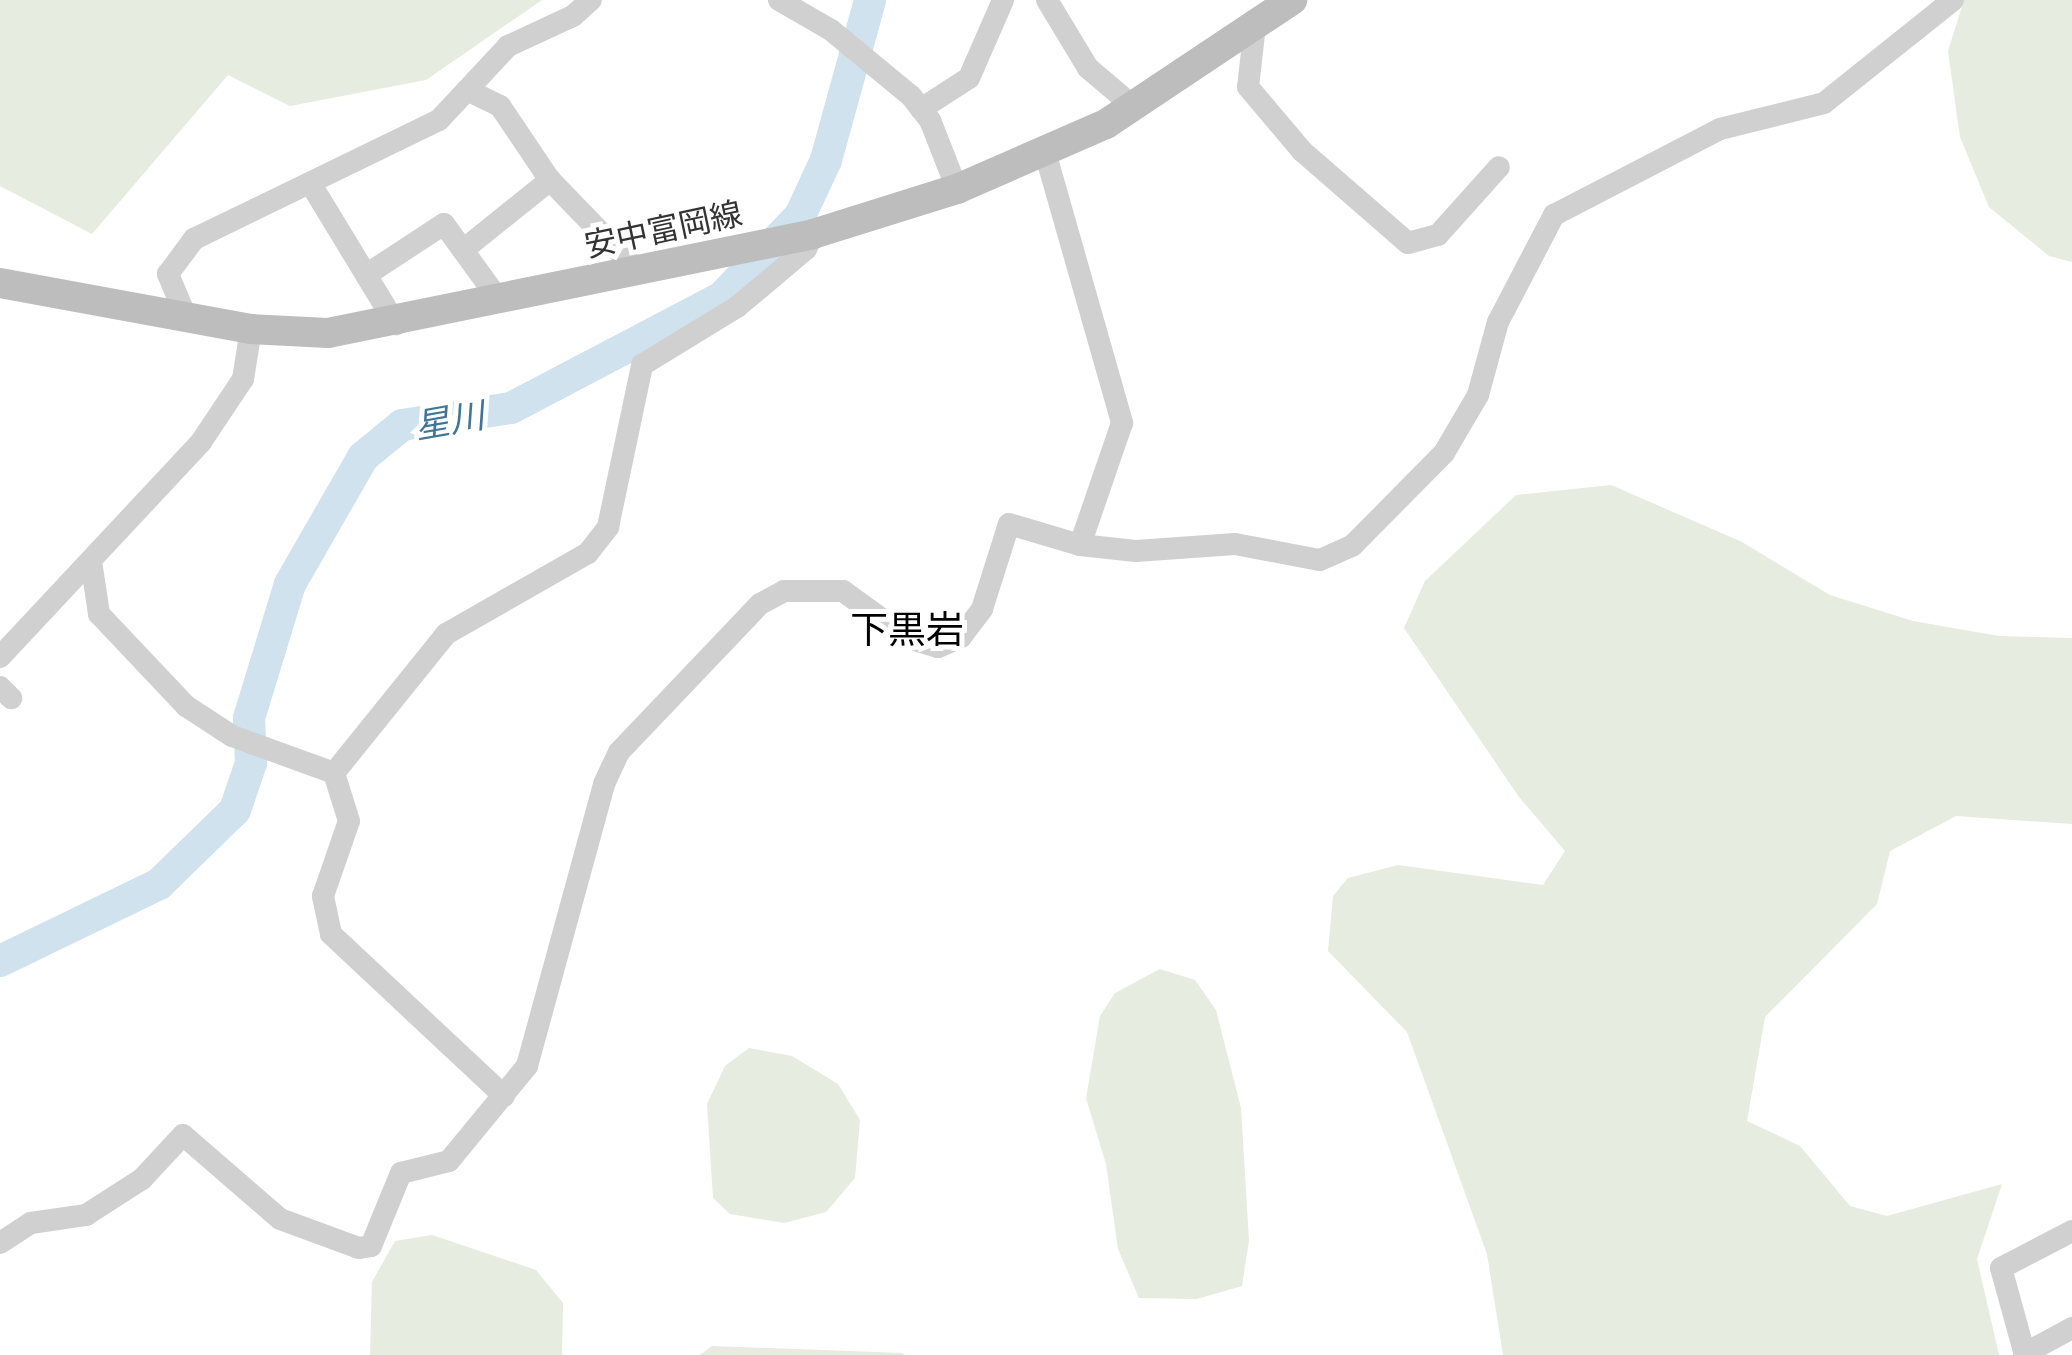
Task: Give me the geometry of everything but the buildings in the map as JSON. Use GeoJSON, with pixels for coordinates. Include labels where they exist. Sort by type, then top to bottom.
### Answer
{"type":"FeatureCollection","features":[{"type":"Feature","properties":{"kind":"main road","name":"安中富岡線"},"geometry":{"type":"LineString","coordinates":[[0,283],[250,328],[328,334],[396,324],[710,251],[808,235],[956,189],[1045,152],[1133,106],[1292,0]]}},
{"type":"Feature","properties":{"kind":"street"},"geometry":{"type":"LineString","coordinates":[[186,316],[168,274],[194,239],[312,186],[439,120],[525,33],[573,16],[591,0]]}},
{"type":"Feature","properties":{"kind":"street"},"geometry":{"type":"LineString","coordinates":[[779,0],[824,18],[921,109],[956,189]]}},
{"type":"Feature","properties":{"kind":"street"},"geometry":{"type":"LineString","coordinates":[[921,109],[969,78],[1003,0]]}},
{"type":"Feature","properties":{"kind":"street"},"geometry":{"type":"LineString","coordinates":[[1047,0],[1088,68],[1133,106]]}},
{"type":"Feature","properties":{"kind":"street"},"geometry":{"type":"LineString","coordinates":[[0,1244],[30,1223],[86,1215],[142,1179],[183,1135],[280,1220],[371,1246],[401,1173],[448,1161],[527,1066],[604,784],[619,752],[760,604],[784,590],[843,591],[908,638],[938,647],[961,637],[982,609],[1009,524],[1080,545],[1136,552],[1235,544],[1320,560],[1352,545],[1444,453],[1478,395],[1498,322],[1554,215],[1720,130],[1824,103],[1953,0]]}},
{"type":"Feature","properties":{"kind":"street"},"geometry":{"type":"LineString","coordinates":[[1256,25],[1248,88],[1302,150],[1408,243],[1438,235],[1499,167]]}},
{"type":"Feature","properties":{"kind":"street"},"geometry":{"type":"LineString","coordinates":[[467,90],[500,106],[550,180],[636,268]]}},
{"type":"Feature","properties":{"kind":"street"},"geometry":{"type":"LineString","coordinates":[[1045,152],[1122,422],[1080,545]]}},
{"type":"Feature","properties":{"kind":"street"},"geometry":{"type":"LineString","coordinates":[[463,250],[550,180]]}},
{"type":"Feature","properties":{"kind":"street"},"geometry":{"type":"LineString","coordinates":[[312,186],[396,324]]}},
{"type":"Feature","properties":{"kind":"street"},"geometry":{"type":"LineString","coordinates":[[366,275],[444,224],[499,300]]}},
{"type":"Feature","properties":{"kind":"street"},"geometry":{"type":"LineString","coordinates":[[504,1096],[331,934],[322,896],[349,821],[334,773],[350,746],[446,634],[588,553],[608,527],[642,365],[736,307],[806,249],[808,235]]}},
{"type":"Feature","properties":{"kind":"street"},"geometry":{"type":"LineString","coordinates":[[0,657],[218,420],[243,379],[250,328]]}},
{"type":"Feature","properties":{"kind":"street"},"geometry":{"type":"LineString","coordinates":[[91,561],[99,614],[186,706],[232,736],[334,773]]}},
{"type":"Feature","properties":{"kind":"street"},"geometry":{"type":"LineString","coordinates":[[2072,1231],[2001,1268],[2025,1354],[2072,1328]]}},
{"type":"Feature","properties":{"kind":"shaded area"},"geometry":{"type":"Polygon","coordinates":[[[0,0],[542,0],[426,80],[290,106],[228,75],[92,234],[0,186],[0,0]]]}},
{"type":"Feature","properties":{"kind":"shaded area"},"geometry":{"type":"Polygon","coordinates":[[[1964,0],[2072,0],[2072,262],[2049,256],[1989,207],[1960,137],[1948,51],[1964,0]]]}},
{"type":"Feature","properties":{"kind":"shaded area"},"geometry":{"type":"Polygon","coordinates":[[[1611,485],[1742,542],[1830,595],[1913,621],[1999,636],[2072,638],[2072,824],[1956,816],[1890,851],[1877,904],[1765,1017],[1747,1121],[1800,1146],[1850,1206],[1887,1216],[2002,1184],[1977,1259],[1999,1355],[1503,1355],[1487,1254],[1407,1032],[1328,951],[1333,896],[1348,878],[1398,865],[1543,885],[1565,851],[1519,797],[1404,628],[1425,581],[1516,495],[1611,485]]]}},
{"type":"Feature","properties":{"kind":"shaded area"},"geometry":{"type":"Polygon","coordinates":[[[1160,969],[1195,980],[1216,1010],[1241,1108],[1249,1241],[1242,1286],[1197,1299],[1139,1298],[1118,1249],[1106,1164],[1086,1098],[1100,1016],[1115,993],[1160,969]]]}},
{"type":"Feature","properties":{"kind":"shaded area"},"geometry":{"type":"Polygon","coordinates":[[[749,1048],[792,1056],[838,1084],[860,1120],[855,1178],[826,1212],[784,1223],[730,1214],[713,1198],[707,1104],[725,1066],[749,1048]]]}},
{"type":"Feature","properties":{"kind":"shaded area"},"geometry":{"type":"Polygon","coordinates":[[[432,1235],[536,1270],[563,1303],[562,1355],[370,1355],[372,1282],[395,1241],[432,1235]]]}},
{"type":"Feature","properties":{"kind":"shaded area"},"geometry":{"type":"Polygon","coordinates":[[[712,1346],[902,1353],[904,1355],[700,1355],[712,1346]]]}},
{"type":"Feature","properties":{"kind":"waterway","name":"星川"},"geometry":{"type":"LineString","coordinates":[[0,961],[159,884],[235,810],[251,763],[249,718],[290,584],[363,457],[402,425],[511,408],[722,297],[800,216],[826,160],[870,0]]}},
{"type":"Feature","properties":{"kind":"district","name":"下黒岩"},"geometry":{"type":"Point","coordinates":[907,629]}}]}
